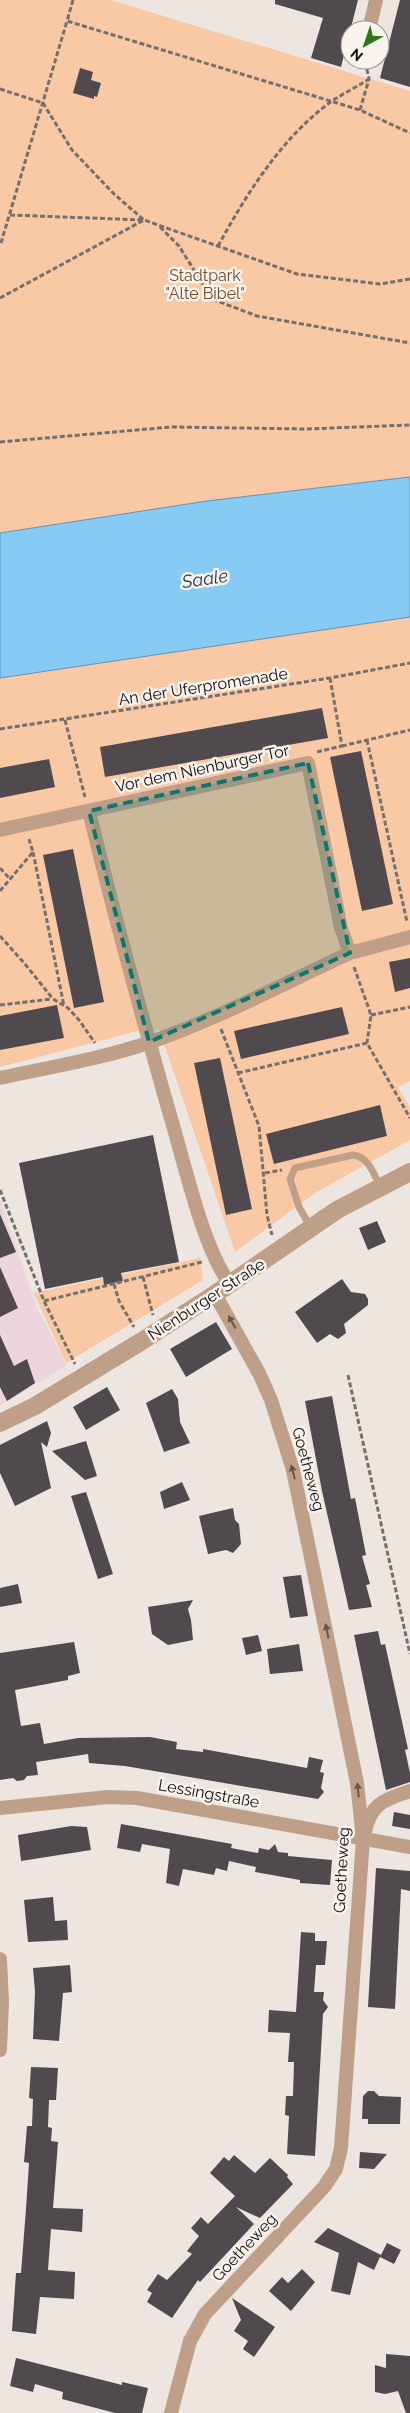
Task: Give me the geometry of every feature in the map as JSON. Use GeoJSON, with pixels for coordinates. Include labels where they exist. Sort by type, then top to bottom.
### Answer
{"type":"FeatureCollection","features":[{"type":"Feature","properties":{"kind":"street"},"geometry":{"type":"LineString","coordinates":[[371,20],[376,0]]}},
{"type":"Feature","properties":{"kind":"street","name":"Vor dem Nienburger Tor"},"geometry":{"type":"LineString","coordinates":[[0,830],[308,763],[341,928],[350,954]]}},
{"type":"Feature","properties":{"kind":"street"},"geometry":{"type":"LineString","coordinates":[[89,811],[149,1042],[215,1259],[230,1284]]}},
{"type":"Feature","properties":{"kind":"street"},"geometry":{"type":"LineString","coordinates":[[0,1078],[103,1057],[149,1042],[216,1015],[350,954],[409,931]]}},
{"type":"Feature","properties":{"kind":"street","name":"Nienburger Straße"},"geometry":{"type":"LineString","coordinates":[[0,1423],[35,1406],[157,1331],[230,1284],[337,1210],[410,1172]]}},
{"type":"Feature","properties":{"kind":"street","name":"Goetheweg"},"geometry":{"type":"LineString","coordinates":[[171,2413],[190,2341],[205,2314],[324,2188],[336,2169],[341,2148],[363,1839],[357,1783],[293,1470],[271,1400],[260,1375],[215,1294]]}},
{"type":"Feature","properties":{"kind":"street"},"geometry":{"type":"LineString","coordinates":[[363,1839],[368,1817],[374,1808],[384,1801],[410,1791]]}},
{"type":"Feature","properties":{"kind":"street","name":"Lessingstraße"},"geometry":{"type":"LineString","coordinates":[[0,1808],[108,1796],[137,1798],[410,1846]]}},
{"type":"Feature","properties":{"kind":"street"},"geometry":{"type":"LineString","coordinates":[[0,1959],[2,2002],[0,2050]]}},
{"type":"Feature","properties":{"kind":"lane"},"geometry":{"type":"LineString","coordinates":[[311,1228],[300,1207],[290,1178],[295,1168],[353,1154],[361,1156],[367,1161],[380,1186]]}},
{"type":"Feature","properties":{"kind":"path"},"geometry":{"type":"LineString","coordinates":[[1,243],[73,0]]}},
{"type":"Feature","properties":{"kind":"path"},"geometry":{"type":"LineString","coordinates":[[67,21],[360,110],[410,133]]}},
{"type":"Feature","properties":{"kind":"path"},"geometry":{"type":"LineString","coordinates":[[360,110],[369,79],[367,70]]}},
{"type":"Feature","properties":{"kind":"path"},"geometry":{"type":"LineString","coordinates":[[218,246],[258,179],[289,141],[332,102],[369,79]]}},
{"type":"Feature","properties":{"kind":"path"},"geometry":{"type":"LineString","coordinates":[[0,89],[43,103],[72,150],[114,194],[144,220]]}},
{"type":"Feature","properties":{"kind":"path"},"geometry":{"type":"LineString","coordinates":[[9,215],[144,220],[297,274],[380,284],[410,279]]}},
{"type":"Feature","properties":{"kind":"path"},"geometry":{"type":"LineString","coordinates":[[0,298],[144,220]]}},
{"type":"Feature","properties":{"kind":"path"},"geometry":{"type":"LineString","coordinates":[[158,225],[179,246],[212,300],[257,316],[410,343]]}},
{"type":"Feature","properties":{"kind":"path"},"geometry":{"type":"LineString","coordinates":[[0,442],[171,427],[306,429],[410,425]]}},
{"type":"Feature","properties":{"kind":"path","name":"An der Uferpromenade"},"geometry":{"type":"LineString","coordinates":[[0,729],[330,678],[410,663]]}},
{"type":"Feature","properties":{"kind":"path"},"geometry":{"type":"LineString","coordinates":[[330,678],[342,746]]}},
{"type":"Feature","properties":{"kind":"path"},"geometry":{"type":"LineString","coordinates":[[65,720],[89,811]]}},
{"type":"Feature","properties":{"kind":"path"},"geometry":{"type":"LineString","coordinates":[[308,763],[317,752],[410,730]]}},
{"type":"Feature","properties":{"kind":"path"},"geometry":{"type":"LineString","coordinates":[[367,740],[409,931]]}},
{"type":"Feature","properties":{"kind":"path"},"geometry":{"type":"LineString","coordinates":[[25,824],[64,1006]]}},
{"type":"Feature","properties":{"kind":"path"},"geometry":{"type":"LineString","coordinates":[[0,891],[32,852]]}},
{"type":"Feature","properties":{"kind":"path"},"geometry":{"type":"LineString","coordinates":[[0,868],[10,879]]}},
{"type":"Feature","properties":{"kind":"path"},"geometry":{"type":"LineString","coordinates":[[0,936],[53,999],[79,1020],[103,1057]]}},
{"type":"Feature","properties":{"kind":"path"},"geometry":{"type":"LineString","coordinates":[[350,954],[371,1015],[366,1043],[410,1118]]}},
{"type":"Feature","properties":{"kind":"path"},"geometry":{"type":"LineString","coordinates":[[0,1005],[53,999]]}},
{"type":"Feature","properties":{"kind":"path"},"geometry":{"type":"LineString","coordinates":[[371,1015],[410,1007]]}},
{"type":"Feature","properties":{"kind":"path"},"geometry":{"type":"LineString","coordinates":[[216,1015],[259,1126],[267,1215],[276,1252]]}},
{"type":"Feature","properties":{"kind":"path"},"geometry":{"type":"LineString","coordinates":[[238,1073],[366,1043]]}},
{"type":"Feature","properties":{"kind":"path"},"geometry":{"type":"LineString","coordinates":[[0,1190],[44,1301],[82,1377]]}},
{"type":"Feature","properties":{"kind":"path"},"geometry":{"type":"LineString","coordinates":[[44,1301],[215,1259]]}},
{"type":"Feature","properties":{"kind":"path"},"geometry":{"type":"LineString","coordinates":[[143,1277],[157,1331]]}},
{"type":"Feature","properties":{"kind":"path"},"geometry":{"type":"LineString","coordinates":[[114,1284],[119,1301],[130,1320]]}},
{"type":"Feature","properties":{"kind":"path"},"geometry":{"type":"LineString","coordinates":[[348,1375],[410,1654]]}},
{"type":"Feature","properties":{"kind":"highlighted area"},"geometry":{"type":"Polygon","coordinates":[[[308,763],[350,953],[149,1042],[89,811],[308,763]]]}},
{"type":"Feature","properties":{"kind":"shaded area"},"geometry":{"type":"Polygon","coordinates":[[[0,1199],[37,1308],[67,1365],[0,1406],[0,1199]]]}},
{"type":"Feature","properties":{"kind":"green space","name":"Stadtpark \"Alte Bibel\""},"geometry":{"type":"Polygon","coordinates":[[[0,0],[111,0],[410,91],[410,477],[207,501],[0,533],[0,0]]]}},
{"type":"Feature","properties":{"kind":"green space"},"geometry":{"type":"Polygon","coordinates":[[[410,617],[410,1081],[398,1087],[410,1107],[410,1140],[315,1193],[235,1252],[159,1029],[151,1033],[149,1028],[0,1067],[0,678],[410,617]]]}},
{"type":"Feature","properties":{"kind":"green space"},"geometry":{"type":"Polygon","coordinates":[[[200,1258],[203,1280],[66,1363],[34,1293],[200,1258]]]}},
{"type":"Feature","properties":{"kind":"water","name":"Saale"},"geometry":{"type":"Polygon","coordinates":[[[410,477],[410,617],[0,678],[0,533],[207,501],[410,477]]]}},
{"type":"Feature","properties":{"kind":"building"},"geometry":{"type":"Polygon","coordinates":[[[275,0],[358,0],[353,20],[340,20],[340,67],[311,58],[323,18],[275,4],[275,0]]]}},
{"type":"Feature","properties":{"kind":"building"},"geometry":{"type":"Polygon","coordinates":[[[400,0],[410,0],[410,87],[380,78],[382,70],[390,70],[390,39],[400,0]]]}},
{"type":"Feature","properties":{"kind":"building"},"geometry":{"type":"Polygon","coordinates":[[[80,68],[93,72],[91,80],[101,83],[97,97],[94,96],[94,99],[73,93],[80,68]]]}},
{"type":"Feature","properties":{"kind":"building"},"geometry":{"type":"Polygon","coordinates":[[[322,708],[328,738],[105,777],[100,747],[322,708]]]}},
{"type":"Feature","properties":{"kind":"building"},"geometry":{"type":"Polygon","coordinates":[[[361,751],[393,904],[362,911],[330,757],[361,751]]]}},
{"type":"Feature","properties":{"kind":"building"},"geometry":{"type":"Polygon","coordinates":[[[49,759],[55,787],[0,798],[0,768],[49,759]]]}},
{"type":"Feature","properties":{"kind":"building"},"geometry":{"type":"Polygon","coordinates":[[[73,849],[104,1002],[74,1008],[43,855],[73,849]]]}},
{"type":"Feature","properties":{"kind":"building"},"geometry":{"type":"Polygon","coordinates":[[[410,958],[410,988],[395,992],[389,962],[410,958]]]}},
{"type":"Feature","properties":{"kind":"building"},"geometry":{"type":"Polygon","coordinates":[[[57,1005],[64,1038],[0,1050],[0,1016],[57,1005]]]}},
{"type":"Feature","properties":{"kind":"building"},"geometry":{"type":"Polygon","coordinates":[[[342,1007],[349,1034],[241,1059],[234,1031],[342,1007]]]}},
{"type":"Feature","properties":{"kind":"building"},"geometry":{"type":"Polygon","coordinates":[[[220,1058],[252,1209],[226,1215],[194,1063],[220,1058]]]}},
{"type":"Feature","properties":{"kind":"building"},"geometry":{"type":"Polygon","coordinates":[[[380,1105],[387,1136],[274,1164],[266,1134],[380,1105]]]}},
{"type":"Feature","properties":{"kind":"building"},"geometry":{"type":"Polygon","coordinates":[[[153,1135],[179,1262],[121,1273],[123,1281],[104,1285],[103,1277],[45,1289],[19,1163],[153,1135]]]}},
{"type":"Feature","properties":{"kind":"building"},"geometry":{"type":"Polygon","coordinates":[[[0,1214],[16,1252],[0,1258],[0,1214]]]}},
{"type":"Feature","properties":{"kind":"building"},"geometry":{"type":"Polygon","coordinates":[[[377,1221],[386,1242],[368,1250],[359,1228],[377,1221]]]}},
{"type":"Feature","properties":{"kind":"building"},"geometry":{"type":"Polygon","coordinates":[[[0,1267],[18,1308],[0,1317],[0,1267]]]}},
{"type":"Feature","properties":{"kind":"building"},"geometry":{"type":"Polygon","coordinates":[[[342,1279],[351,1292],[365,1294],[368,1299],[368,1305],[344,1324],[346,1333],[338,1339],[330,1334],[317,1343],[295,1312],[342,1279]]]}},
{"type":"Feature","properties":{"kind":"building"},"geometry":{"type":"Polygon","coordinates":[[[216,1322],[232,1349],[186,1377],[170,1349],[216,1322]]]}},
{"type":"Feature","properties":{"kind":"building"},"geometry":{"type":"Polygon","coordinates":[[[0,1335],[14,1366],[27,1359],[35,1383],[7,1401],[0,1387],[0,1335]]]}},
{"type":"Feature","properties":{"kind":"building"},"geometry":{"type":"Polygon","coordinates":[[[107,1387],[120,1410],[86,1430],[73,1407],[107,1387]]]}},
{"type":"Feature","properties":{"kind":"building"},"geometry":{"type":"Polygon","coordinates":[[[172,1389],[178,1399],[180,1422],[190,1443],[164,1452],[146,1403],[172,1389]]]}},
{"type":"Feature","properties":{"kind":"building"},"geometry":{"type":"Polygon","coordinates":[[[332,1396],[351,1499],[355,1498],[366,1555],[362,1556],[370,1584],[366,1585],[372,1607],[349,1610],[322,1491],[305,1401],[332,1396]]]}},
{"type":"Feature","properties":{"kind":"building"},"geometry":{"type":"Polygon","coordinates":[[[47,1421],[51,1433],[47,1447],[41,1442],[51,1488],[15,1506],[0,1473],[0,1445],[47,1421]]]}},
{"type":"Feature","properties":{"kind":"building"},"geometry":{"type":"Polygon","coordinates":[[[86,1441],[97,1476],[85,1480],[52,1451],[86,1441]]]}},
{"type":"Feature","properties":{"kind":"building"},"geometry":{"type":"Polygon","coordinates":[[[182,1482],[190,1500],[164,1509],[160,1492],[182,1482]]]}},
{"type":"Feature","properties":{"kind":"building"},"geometry":{"type":"Polygon","coordinates":[[[86,1492],[113,1574],[98,1579],[71,1496],[86,1492]]]}},
{"type":"Feature","properties":{"kind":"building"},"geometry":{"type":"Polygon","coordinates":[[[233,1508],[235,1520],[239,1524],[241,1544],[233,1553],[226,1550],[208,1554],[199,1516],[233,1508]]]}},
{"type":"Feature","properties":{"kind":"building"},"geometry":{"type":"Polygon","coordinates":[[[301,1575],[308,1616],[290,1618],[283,1577],[301,1575]]]}},
{"type":"Feature","properties":{"kind":"building"},"geometry":{"type":"Polygon","coordinates":[[[18,1584],[22,1603],[0,1607],[0,1588],[18,1584]]]}},
{"type":"Feature","properties":{"kind":"building"},"geometry":{"type":"Polygon","coordinates":[[[193,1600],[188,1609],[193,1640],[168,1645],[152,1634],[148,1607],[193,1600]]]}},
{"type":"Feature","properties":{"kind":"building"},"geometry":{"type":"Polygon","coordinates":[[[378,1631],[381,1645],[385,1644],[408,1749],[405,1750],[410,1773],[410,1782],[386,1790],[354,1635],[378,1631]]]}},
{"type":"Feature","properties":{"kind":"building"},"geometry":{"type":"Polygon","coordinates":[[[258,1635],[262,1651],[246,1655],[242,1638],[258,1635]]]}},
{"type":"Feature","properties":{"kind":"building"},"geometry":{"type":"Polygon","coordinates":[[[74,1642],[80,1673],[68,1676],[68,1680],[15,1690],[21,1726],[40,1723],[44,1744],[78,1738],[150,1737],[177,1742],[176,1749],[203,1752],[203,1749],[307,1768],[309,1757],[323,1760],[320,1772],[324,1773],[321,1788],[324,1792],[318,1799],[125,1766],[89,1763],[88,1754],[36,1762],[38,1775],[27,1776],[24,1780],[17,1781],[13,1778],[0,1780],[0,1653],[74,1642]]]}},
{"type":"Feature","properties":{"kind":"building"},"geometry":{"type":"Polygon","coordinates":[[[299,1644],[303,1671],[270,1674],[267,1649],[299,1644]]]}},
{"type":"Feature","properties":{"kind":"building"},"geometry":{"type":"Polygon","coordinates":[[[394,1812],[410,1815],[410,1829],[392,1826],[394,1812]]]}},
{"type":"Feature","properties":{"kind":"building"},"geometry":{"type":"Polygon","coordinates":[[[121,1824],[232,1844],[231,1848],[258,1853],[259,1848],[269,1850],[275,1844],[278,1852],[288,1853],[288,1856],[332,1860],[330,1885],[300,1883],[300,1880],[255,1872],[256,1867],[229,1861],[227,1871],[216,1868],[214,1875],[183,1869],[179,1886],[166,1883],[170,1849],[142,1844],[140,1852],[117,1848],[121,1824]]]}},
{"type":"Feature","properties":{"kind":"building"},"geometry":{"type":"Polygon","coordinates":[[[71,1826],[87,1827],[91,1850],[21,1861],[18,1835],[71,1826]]]}},
{"type":"Feature","properties":{"kind":"building"},"geometry":{"type":"Polygon","coordinates":[[[376,1868],[410,1871],[410,1891],[401,1889],[395,2009],[368,2007],[376,1868]]]}},
{"type":"Feature","properties":{"kind":"building"},"geometry":{"type":"Polygon","coordinates":[[[53,1897],[55,1921],[67,1920],[68,1940],[28,1942],[24,1900],[53,1897]]]}},
{"type":"Feature","properties":{"kind":"building"},"geometry":{"type":"Polygon","coordinates":[[[301,1932],[315,1933],[315,1941],[327,1941],[325,1965],[316,1965],[314,1992],[324,1992],[323,2000],[328,2007],[323,2014],[315,2156],[287,2154],[289,2116],[285,2115],[286,2096],[293,2096],[294,2062],[288,2062],[290,2033],[268,2032],[269,2010],[296,2012],[301,1932]]]}},
{"type":"Feature","properties":{"kind":"building"},"geometry":{"type":"Polygon","coordinates":[[[70,1965],[72,1992],[63,1993],[59,2041],[33,2039],[35,1992],[33,1968],[70,1965]]]}},
{"type":"Feature","properties":{"kind":"building"},"geometry":{"type":"Polygon","coordinates":[[[31,2067],[58,2068],[56,2100],[49,2100],[48,2127],[52,2128],[51,2141],[58,2142],[53,2208],[83,2209],[82,2232],[51,2229],[48,2270],[75,2272],[74,2299],[40,2297],[36,2334],[12,2331],[16,2273],[21,2273],[26,2209],[29,2163],[24,2162],[27,2126],[32,2126],[33,2099],[29,2098],[31,2067]]]}},
{"type":"Feature","properties":{"kind":"building"},"geometry":{"type":"Polygon","coordinates":[[[368,2091],[374,2091],[379,2096],[401,2097],[400,2124],[368,2124],[368,2119],[362,2119],[363,2096],[368,2091]]]}},
{"type":"Feature","properties":{"kind":"building"},"geometry":{"type":"Polygon","coordinates":[[[360,2152],[387,2154],[374,2169],[359,2168],[360,2152]]]}},
{"type":"Feature","properties":{"kind":"building"},"geometry":{"type":"Polygon","coordinates":[[[234,2155],[255,2173],[270,2158],[288,2175],[287,2177],[293,2184],[260,2218],[236,2207],[254,2224],[200,2282],[198,2280],[172,2318],[147,2302],[152,2293],[147,2290],[158,2274],[167,2280],[192,2254],[187,2251],[199,2236],[191,2228],[201,2217],[208,2224],[235,2196],[210,2173],[224,2157],[229,2161],[234,2155]]]}},
{"type":"Feature","properties":{"kind":"building"},"geometry":{"type":"Polygon","coordinates":[[[328,2228],[381,2255],[387,2243],[401,2250],[394,2264],[380,2257],[374,2270],[358,2262],[350,2295],[331,2291],[339,2253],[314,2242],[328,2228]]]}},
{"type":"Feature","properties":{"kind":"building"},"geometry":{"type":"Polygon","coordinates":[[[302,2269],[315,2282],[291,2311],[269,2291],[282,2277],[288,2283],[302,2269]]]}},
{"type":"Feature","properties":{"kind":"building"},"geometry":{"type":"Polygon","coordinates":[[[232,2298],[275,2327],[254,2357],[243,2349],[248,2341],[234,2331],[241,2320],[232,2298]]]}},
{"type":"Feature","properties":{"kind":"building"},"geometry":{"type":"Polygon","coordinates":[[[386,2354],[410,2356],[410,2413],[406,2413],[398,2391],[385,2394],[375,2392],[375,2365],[386,2368],[386,2354]]]}},
{"type":"Feature","properties":{"kind":"building"},"geometry":{"type":"Polygon","coordinates":[[[16,2358],[122,2385],[122,2382],[148,2388],[142,2413],[115,2413],[62,2399],[63,2392],[35,2384],[33,2392],[10,2386],[16,2358]]]}}]}
